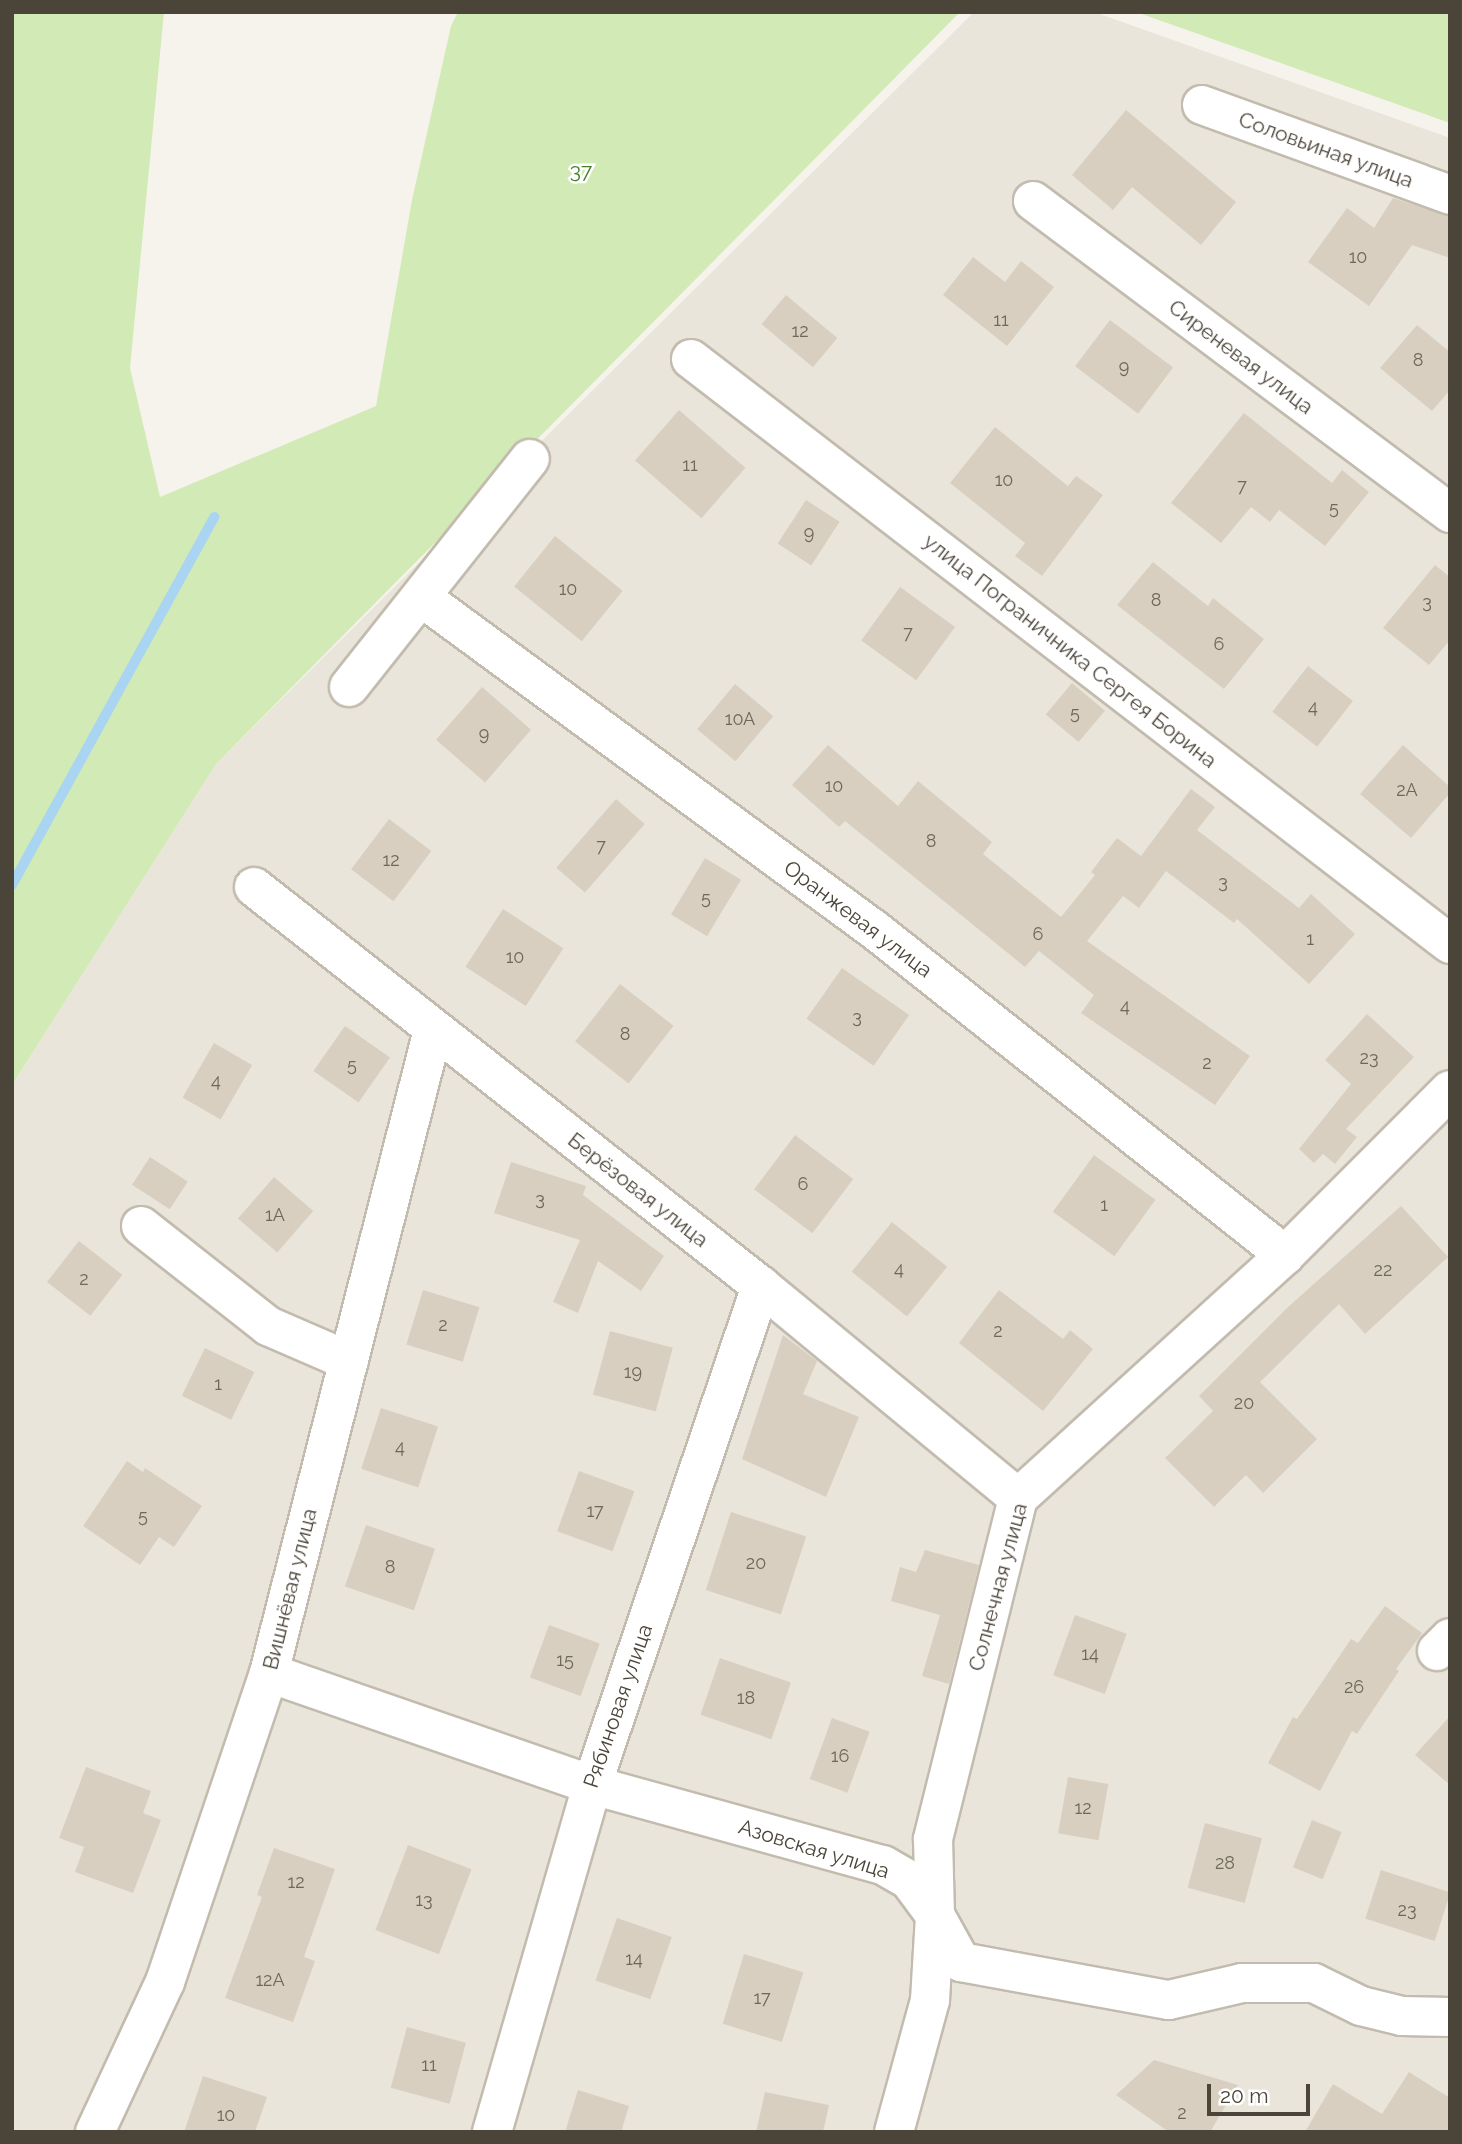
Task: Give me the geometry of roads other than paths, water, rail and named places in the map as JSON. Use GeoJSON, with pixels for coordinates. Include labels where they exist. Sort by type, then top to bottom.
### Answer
{"type":"FeatureCollection","features":[{"type":"Feature","properties":{"kind":"street","name":"Соловьиная улица"},"geometry":{"type":"LineString","coordinates":[[1202,105],[1450,195]]}},
{"type":"Feature","properties":{"kind":"street","name":"Сиреневая улица"},"geometry":{"type":"LineString","coordinates":[[1033,201],[1450,513]]}},
{"type":"Feature","properties":{"kind":"street","name":"улица Пограничника Сергея Борина"},"geometry":{"type":"LineString","coordinates":[[691,359],[1450,944]]}},
{"type":"Feature","properties":{"kind":"street"},"geometry":{"type":"LineString","coordinates":[[349,687],[530,459]]}},
{"type":"Feature","properties":{"kind":"street","name":"Оранжевая улица"},"geometry":{"type":"LineString","coordinates":[[421,597],[876,931],[1285,1255]]}},
{"type":"Feature","properties":{"kind":"street","name":"Берёзовая улица"},"geometry":{"type":"LineString","coordinates":[[254,887],[761,1286],[1018,1498]]}},
{"type":"Feature","properties":{"kind":"street","name":"Вишнёвая улица"},"geometry":{"type":"LineString","coordinates":[[95,2132],[165,1982],[269,1673],[433,1030]]}},
{"type":"Feature","properties":{"kind":"street","name":"Солнечная улица"},"geometry":{"type":"LineString","coordinates":[[894,2132],[930,2000],[935,1915],[933,1839],[1018,1498],[1285,1255],[1450,1090]]}},
{"type":"Feature","properties":{"kind":"street"},"geometry":{"type":"LineString","coordinates":[[141,1226],[268,1326],[349,1361]]}},
{"type":"Feature","properties":{"kind":"street","name":"Рябиновая улица"},"geometry":{"type":"LineString","coordinates":[[492,2132],[592,1785],[761,1286]]}},
{"type":"Feature","properties":{"kind":"street","name":"Азовская улица"},"geometry":{"type":"LineString","coordinates":[[269,1673],[592,1785],[883,1865],[909,1880],[935,1915],[961,1962],[1169,2000],[1242,1983],[1314,1983],[1361,2006],[1402,2016],[1450,2017]]}},
{"type":"Feature","properties":{"kind":"waterway"},"geometry":{"type":"LineString","coordinates":[[12,885],[214,517]]}},
{"type":"Feature","properties":{"kind":"park label","name":"37"},"geometry":{"type":"Point","coordinates":[581,171]}}]}
